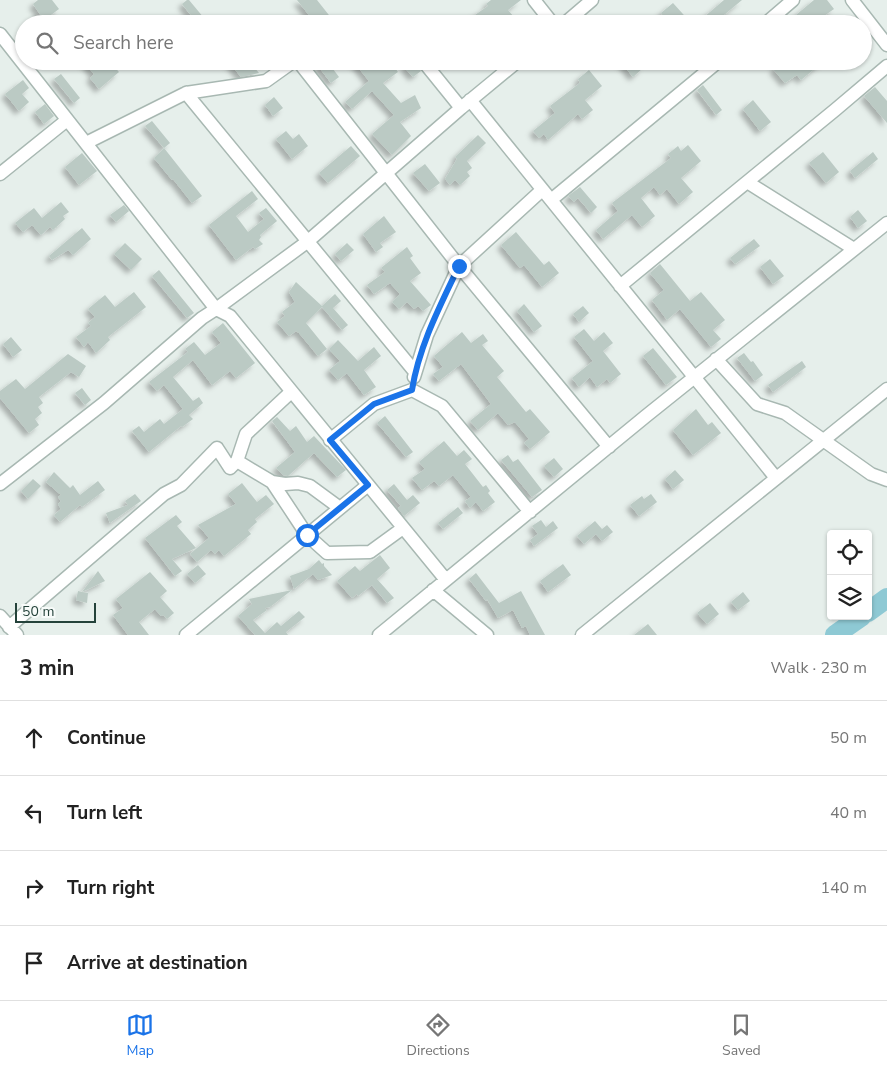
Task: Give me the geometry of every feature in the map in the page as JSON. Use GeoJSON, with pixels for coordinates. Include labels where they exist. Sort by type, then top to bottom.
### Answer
{"type":"FeatureCollection","features":[{"type":"Feature","properties":{"kind":"street"},"geometry":{"type":"LineString","coordinates":[[534,0],[546,15]]}},
{"type":"Feature","properties":{"kind":"street"},"geometry":{"type":"LineString","coordinates":[[574,15],[592,0]]}},
{"type":"Feature","properties":{"kind":"street"},"geometry":{"type":"LineString","coordinates":[[775,15],[793,0]]}},
{"type":"Feature","properties":{"kind":"street"},"geometry":{"type":"LineString","coordinates":[[852,0],[864,15]]}},
{"type":"Feature","properties":{"kind":"street"},"geometry":{"type":"LineString","coordinates":[[872,26],[887,45]]}},
{"type":"Feature","properties":{"kind":"street"},"geometry":{"type":"LineString","coordinates":[[0,34],[15,53]]}},
{"type":"Feature","properties":{"kind":"street"},"geometry":{"type":"LineString","coordinates":[[620,286],[887,66]]}},
{"type":"Feature","properties":{"kind":"street"},"geometry":{"type":"LineString","coordinates":[[28,70],[216,309],[230,316],[446,580]]}},
{"type":"Feature","properties":{"kind":"street"},"geometry":{"type":"LineString","coordinates":[[86,143],[186,93],[266,81],[282,70]]}},
{"type":"Feature","properties":{"kind":"street"},"geometry":{"type":"LineString","coordinates":[[303,70],[459,266],[609,446]]}},
{"type":"Feature","properties":{"kind":"street"},"geometry":{"type":"LineString","coordinates":[[432,70],[466,104],[551,200],[776,478]]}},
{"type":"Feature","properties":{"kind":"street"},"geometry":{"type":"LineString","coordinates":[[0,484],[104,403],[186,330],[307,242],[507,70]]}},
{"type":"Feature","properties":{"kind":"street"},"geometry":{"type":"LineString","coordinates":[[551,200],[708,70]]}},
{"type":"Feature","properties":{"kind":"street"},"geometry":{"type":"LineString","coordinates":[[186,93],[415,372]]}},
{"type":"Feature","properties":{"kind":"street"},"geometry":{"type":"LineString","coordinates":[[0,174],[67,120]]}},
{"type":"Feature","properties":{"kind":"street"},"geometry":{"type":"LineString","coordinates":[[748,182],[854,249]]}},
{"type":"Feature","properties":{"kind":"street"},"geometry":{"type":"LineString","coordinates":[[412,390],[415,372],[427,335],[459,266],[542,190]]}},
{"type":"Feature","properties":{"kind":"street"},"geometry":{"type":"LineString","coordinates":[[379,635],[609,446],[887,223]]}},
{"type":"Feature","properties":{"kind":"street"},"geometry":{"type":"LineString","coordinates":[[716,360],[757,404],[785,413],[871,474],[887,480]]}},
{"type":"Feature","properties":{"kind":"street"},"geometry":{"type":"LineString","coordinates":[[582,635],[887,389]]}},
{"type":"Feature","properties":{"kind":"street"},"geometry":{"type":"LineString","coordinates":[[330,440],[374,404],[412,390],[442,406],[530,512]]}},
{"type":"Feature","properties":{"kind":"street"},"geometry":{"type":"LineString","coordinates":[[0,616],[13,631],[164,494],[181,485],[217,448],[230,468],[237,461],[246,434],[291,392]]}},
{"type":"Feature","properties":{"kind":"street"},"geometry":{"type":"LineString","coordinates":[[237,461],[272,482],[298,483],[310,486],[340,508]]}},
{"type":"Feature","properties":{"kind":"street"},"geometry":{"type":"LineString","coordinates":[[272,482],[307,535],[327,553],[370,552],[403,528]]}},
{"type":"Feature","properties":{"kind":"street"},"geometry":{"type":"LineString","coordinates":[[186,635],[368,485]]}},
{"type":"Feature","properties":{"kind":"street"},"geometry":{"type":"LineString","coordinates":[[433,590],[487,635]]}},
{"type":"Feature","properties":{"kind":"building"},"geometry":{"type":"Polygon","coordinates":[[[38,0],[52,0],[59,9],[51,15],[41,15],[33,4],[38,0]]]}},
{"type":"Feature","properties":{"kind":"building"},"geometry":{"type":"Polygon","coordinates":[[[189,0],[202,15],[191,15],[182,4],[189,0]]]}},
{"type":"Feature","properties":{"kind":"building"},"geometry":{"type":"Polygon","coordinates":[[[297,0],[317,0],[329,15],[309,15],[297,0]]]}},
{"type":"Feature","properties":{"kind":"building"},"geometry":{"type":"Polygon","coordinates":[[[491,0],[521,0],[508,10],[512,15],[475,15],[488,6],[486,4],[491,0]]]}},
{"type":"Feature","properties":{"kind":"building"},"geometry":{"type":"Polygon","coordinates":[[[724,0],[742,0],[724,15],[706,15],[724,0]]]}},
{"type":"Feature","properties":{"kind":"building"},"geometry":{"type":"Polygon","coordinates":[[[814,0],[827,0],[834,9],[825,15],[796,15],[814,0]]]}},
{"type":"Feature","properties":{"kind":"building"},"geometry":{"type":"Polygon","coordinates":[[[673,3],[684,15],[662,15],[661,13],[673,3]]]}},
{"type":"Feature","properties":{"kind":"building"},"geometry":{"type":"Polygon","coordinates":[[[91,70],[117,70],[119,72],[99,89],[90,78],[94,74],[91,70]]]}},
{"type":"Feature","properties":{"kind":"building"},"geometry":{"type":"Polygon","coordinates":[[[235,70],[256,70],[259,73],[241,77],[235,70]]]}},
{"type":"Feature","properties":{"kind":"building"},"geometry":{"type":"Polygon","coordinates":[[[321,70],[334,70],[339,77],[331,83],[321,70]]]}},
{"type":"Feature","properties":{"kind":"building"},"geometry":{"type":"Polygon","coordinates":[[[360,70],[397,70],[398,72],[383,83],[401,103],[415,95],[421,108],[400,122],[411,136],[392,155],[372,134],[394,115],[372,91],[352,109],[345,102],[369,81],[360,70]]]}},
{"type":"Feature","properties":{"kind":"building"},"geometry":{"type":"Polygon","coordinates":[[[407,70],[420,70],[421,71],[413,77],[407,70]]]}},
{"type":"Feature","properties":{"kind":"building"},"geometry":{"type":"Polygon","coordinates":[[[589,70],[602,86],[585,100],[593,110],[582,119],[578,114],[548,140],[544,134],[539,138],[533,131],[555,113],[550,106],[580,83],[578,79],[589,70]]]}},
{"type":"Feature","properties":{"kind":"building"},"geometry":{"type":"Polygon","coordinates":[[[627,70],[641,70],[633,77],[627,70]]]}},
{"type":"Feature","properties":{"kind":"building"},"geometry":{"type":"Polygon","coordinates":[[[774,70],[813,70],[801,80],[797,75],[785,83],[774,70]]]}},
{"type":"Feature","properties":{"kind":"building"},"geometry":{"type":"Polygon","coordinates":[[[61,74],[80,98],[74,103],[54,79],[61,74]]]}},
{"type":"Feature","properties":{"kind":"building"},"geometry":{"type":"Polygon","coordinates":[[[23,80],[29,88],[22,94],[29,102],[19,111],[5,94],[23,80]]]}},
{"type":"Feature","properties":{"kind":"building"},"geometry":{"type":"Polygon","coordinates":[[[703,85],[722,110],[716,115],[697,90],[703,85]]]}},
{"type":"Feature","properties":{"kind":"building"},"geometry":{"type":"Polygon","coordinates":[[[875,87],[887,101],[887,123],[864,96],[875,87]]]}},
{"type":"Feature","properties":{"kind":"building"},"geometry":{"type":"Polygon","coordinates":[[[274,97],[283,108],[273,116],[265,105],[274,97]]]}},
{"type":"Feature","properties":{"kind":"building"},"geometry":{"type":"Polygon","coordinates":[[[753,100],[771,122],[760,131],[743,109],[753,100]]]}},
{"type":"Feature","properties":{"kind":"building"},"geometry":{"type":"Polygon","coordinates":[[[45,104],[54,116],[44,124],[35,112],[45,104]]]}},
{"type":"Feature","properties":{"kind":"building"},"geometry":{"type":"Polygon","coordinates":[[[152,121],[170,143],[164,148],[145,126],[152,121]]]}},
{"type":"Feature","properties":{"kind":"building"},"geometry":{"type":"Polygon","coordinates":[[[286,131],[293,139],[299,134],[308,146],[292,159],[276,139],[286,131]]]}},
{"type":"Feature","properties":{"kind":"building"},"geometry":{"type":"Polygon","coordinates":[[[478,135],[486,143],[467,161],[472,168],[467,172],[470,176],[460,185],[455,180],[450,185],[445,179],[457,159],[455,157],[478,135]]]}},
{"type":"Feature","properties":{"kind":"building"},"geometry":{"type":"Polygon","coordinates":[[[688,145],[701,161],[681,178],[693,192],[679,204],[667,189],[660,195],[654,187],[641,198],[655,216],[642,227],[632,215],[603,239],[596,230],[618,211],[612,203],[671,158],[668,154],[678,146],[681,151],[688,145]]]}},
{"type":"Feature","properties":{"kind":"building"},"geometry":{"type":"Polygon","coordinates":[[[351,146],[360,156],[328,183],[319,173],[351,146]]]}},
{"type":"Feature","properties":{"kind":"building"},"geometry":{"type":"Polygon","coordinates":[[[164,148],[202,196],[192,203],[154,158],[164,148]]]}},
{"type":"Feature","properties":{"kind":"building"},"geometry":{"type":"Polygon","coordinates":[[[823,152],[839,172],[826,183],[809,163],[823,152]]]}},
{"type":"Feature","properties":{"kind":"building"},"geometry":{"type":"Polygon","coordinates":[[[873,152],[878,159],[855,178],[850,171],[873,152]]]}},
{"type":"Feature","properties":{"kind":"building"},"geometry":{"type":"Polygon","coordinates":[[[82,153],[97,171],[79,185],[65,167],[82,153]]]}},
{"type":"Feature","properties":{"kind":"building"},"geometry":{"type":"Polygon","coordinates":[[[425,164],[440,183],[429,191],[413,173],[425,164]]]}},
{"type":"Feature","properties":{"kind":"building"},"geometry":{"type":"Polygon","coordinates":[[[580,187],[597,207],[591,213],[578,198],[574,202],[568,196],[580,187]]]}},
{"type":"Feature","properties":{"kind":"building"},"geometry":{"type":"Polygon","coordinates":[[[252,191],[258,199],[236,216],[248,232],[264,219],[259,213],[266,208],[277,221],[260,235],[259,240],[263,244],[255,249],[253,247],[236,260],[209,225],[252,191]]]}},
{"type":"Feature","properties":{"kind":"building"},"geometry":{"type":"Polygon","coordinates":[[[61,202],[69,212],[63,216],[65,219],[53,230],[50,227],[41,235],[32,225],[23,232],[15,223],[34,208],[42,218],[61,202]]]}},
{"type":"Feature","properties":{"kind":"building"},"geometry":{"type":"Polygon","coordinates":[[[124,205],[129,211],[116,222],[110,215],[124,205]]]}},
{"type":"Feature","properties":{"kind":"building"},"geometry":{"type":"Polygon","coordinates":[[[858,210],[867,221],[858,228],[850,217],[858,210]]]}},
{"type":"Feature","properties":{"kind":"building"},"geometry":{"type":"Polygon","coordinates":[[[384,216],[396,232],[380,243],[383,247],[376,252],[363,234],[384,216]]]}},
{"type":"Feature","properties":{"kind":"building"},"geometry":{"type":"Polygon","coordinates":[[[82,228],[91,239],[73,255],[68,250],[52,260],[49,256],[82,228]]]}},
{"type":"Feature","properties":{"kind":"building"},"geometry":{"type":"Polygon","coordinates":[[[516,232],[544,265],[549,261],[559,273],[542,287],[524,265],[520,268],[501,245],[516,232]]]}},
{"type":"Feature","properties":{"kind":"building"},"geometry":{"type":"Polygon","coordinates":[[[754,239],[760,246],[735,264],[730,258],[754,239]]]}},
{"type":"Feature","properties":{"kind":"building"},"geometry":{"type":"Polygon","coordinates":[[[125,243],[142,259],[131,270],[114,254],[125,243]]]}},
{"type":"Feature","properties":{"kind":"building"},"geometry":{"type":"Polygon","coordinates":[[[347,243],[354,250],[341,261],[335,254],[347,243]]]}},
{"type":"Feature","properties":{"kind":"building"},"geometry":{"type":"Polygon","coordinates":[[[407,247],[413,256],[410,258],[421,273],[410,281],[431,305],[423,311],[418,306],[414,309],[407,302],[399,309],[392,302],[400,294],[390,283],[374,294],[367,285],[385,272],[381,268],[407,247]]]}},
{"type":"Feature","properties":{"kind":"building"},"geometry":{"type":"Polygon","coordinates":[[[770,259],[784,276],[773,284],[760,267],[770,259]]]}},
{"type":"Feature","properties":{"kind":"building"},"geometry":{"type":"Polygon","coordinates":[[[660,264],[690,301],[701,292],[725,320],[713,330],[721,339],[711,347],[680,309],[667,320],[652,300],[664,290],[650,273],[660,264]]]}},
{"type":"Feature","properties":{"kind":"building"},"geometry":{"type":"Polygon","coordinates":[[[159,270],[194,313],[187,318],[152,276],[159,270]]]}},
{"type":"Feature","properties":{"kind":"building"},"geometry":{"type":"Polygon","coordinates":[[[296,282],[322,306],[335,294],[341,301],[333,308],[348,325],[342,330],[322,307],[306,323],[327,349],[318,356],[299,333],[296,331],[289,336],[277,322],[285,316],[282,312],[295,302],[289,292],[296,282]]]}},
{"type":"Feature","properties":{"kind":"building"},"geometry":{"type":"Polygon","coordinates":[[[134,292],[146,307],[108,337],[110,340],[96,353],[88,342],[84,347],[76,337],[91,326],[88,323],[95,317],[88,309],[105,295],[115,307],[134,292]]]}},
{"type":"Feature","properties":{"kind":"building"},"geometry":{"type":"Polygon","coordinates":[[[524,304],[542,326],[534,332],[517,311],[524,304]]]}},
{"type":"Feature","properties":{"kind":"building"},"geometry":{"type":"Polygon","coordinates":[[[583,306],[589,313],[579,322],[573,314],[583,306]]]}},
{"type":"Feature","properties":{"kind":"building"},"geometry":{"type":"Polygon","coordinates":[[[223,323],[255,363],[236,378],[230,371],[212,385],[193,360],[173,377],[193,401],[199,397],[203,403],[189,415],[193,419],[181,426],[149,452],[132,431],[139,426],[144,432],[160,419],[164,424],[183,409],[164,385],[157,391],[149,382],[188,352],[185,349],[194,342],[205,355],[221,343],[212,332],[223,323]]]}},
{"type":"Feature","properties":{"kind":"building"},"geometry":{"type":"Polygon","coordinates":[[[584,329],[594,341],[604,332],[613,343],[603,351],[621,374],[610,383],[607,379],[597,387],[590,377],[579,387],[572,378],[593,361],[574,337],[584,329]]]}},
{"type":"Feature","properties":{"kind":"building"},"geometry":{"type":"Polygon","coordinates":[[[462,332],[471,343],[483,334],[488,341],[482,345],[504,371],[497,377],[526,412],[530,409],[550,432],[530,449],[524,443],[529,439],[515,422],[508,425],[498,413],[478,430],[470,421],[491,404],[461,364],[439,381],[433,374],[443,367],[434,356],[462,332]]]}},
{"type":"Feature","properties":{"kind":"building"},"geometry":{"type":"Polygon","coordinates":[[[11,337],[22,350],[13,357],[3,344],[11,337]]]}},
{"type":"Feature","properties":{"kind":"building"},"geometry":{"type":"Polygon","coordinates":[[[338,340],[358,361],[374,347],[381,356],[364,370],[376,387],[364,395],[347,373],[338,380],[329,370],[340,361],[329,349],[338,340]]]}},
{"type":"Feature","properties":{"kind":"building"},"geometry":{"type":"Polygon","coordinates":[[[653,348],[677,377],[666,385],[643,356],[653,348]]]}},
{"type":"Feature","properties":{"kind":"building"},"geometry":{"type":"Polygon","coordinates":[[[744,353],[751,362],[753,361],[763,375],[755,381],[737,358],[744,353]]]}},
{"type":"Feature","properties":{"kind":"building"},"geometry":{"type":"Polygon","coordinates":[[[68,354],[86,366],[79,377],[71,372],[39,397],[43,403],[38,407],[42,413],[35,419],[39,425],[29,433],[0,398],[0,391],[16,379],[25,389],[68,354]]]}},
{"type":"Feature","properties":{"kind":"building"},"geometry":{"type":"Polygon","coordinates":[[[802,361],[806,367],[773,392],[768,385],[802,361]]]}},
{"type":"Feature","properties":{"kind":"building"},"geometry":{"type":"Polygon","coordinates":[[[82,388],[91,400],[85,405],[75,393],[82,388]]]}},
{"type":"Feature","properties":{"kind":"building"},"geometry":{"type":"Polygon","coordinates":[[[696,409],[708,425],[712,422],[721,433],[693,455],[673,430],[696,409]]]}},
{"type":"Feature","properties":{"kind":"building"},"geometry":{"type":"Polygon","coordinates":[[[385,416],[413,452],[406,457],[377,423],[385,416]]]}},
{"type":"Feature","properties":{"kind":"building"},"geometry":{"type":"Polygon","coordinates":[[[277,417],[290,431],[296,426],[307,442],[314,436],[346,470],[337,477],[314,453],[288,476],[283,475],[276,468],[295,452],[272,421],[277,417]]]}},
{"type":"Feature","properties":{"kind":"building"},"geometry":{"type":"Polygon","coordinates":[[[444,441],[457,456],[464,450],[472,459],[465,464],[483,487],[486,485],[490,491],[488,493],[495,502],[483,511],[476,502],[470,508],[465,501],[471,497],[453,475],[439,486],[434,481],[422,490],[412,478],[425,469],[419,462],[444,441]]]}},
{"type":"Feature","properties":{"kind":"building"},"geometry":{"type":"Polygon","coordinates":[[[508,455],[513,462],[518,459],[542,490],[532,497],[501,460],[508,455]]]}},
{"type":"Feature","properties":{"kind":"building"},"geometry":{"type":"Polygon","coordinates":[[[554,458],[563,469],[554,477],[544,466],[554,458]]]}},
{"type":"Feature","properties":{"kind":"building"},"geometry":{"type":"Polygon","coordinates":[[[675,470],[684,480],[673,489],[665,479],[675,470]]]}},
{"type":"Feature","properties":{"kind":"building"},"geometry":{"type":"Polygon","coordinates":[[[54,472],[70,488],[73,485],[80,495],[98,481],[105,490],[82,507],[80,505],[60,522],[54,515],[61,509],[58,504],[61,501],[58,497],[61,495],[46,482],[54,472]]]}},
{"type":"Feature","properties":{"kind":"building"},"geometry":{"type":"Polygon","coordinates":[[[33,479],[41,486],[28,499],[21,491],[33,479]]]}},
{"type":"Feature","properties":{"kind":"building"},"geometry":{"type":"Polygon","coordinates":[[[242,483],[257,502],[266,495],[274,504],[255,519],[257,522],[248,530],[251,534],[224,556],[219,550],[215,554],[211,550],[197,562],[190,554],[209,538],[198,525],[236,504],[228,494],[242,483]]]}},
{"type":"Feature","properties":{"kind":"building"},"geometry":{"type":"Polygon","coordinates":[[[394,484],[407,500],[413,495],[420,503],[404,516],[398,508],[401,506],[387,490],[394,484]]]}},
{"type":"Feature","properties":{"kind":"building"},"geometry":{"type":"Polygon","coordinates":[[[135,494],[141,501],[110,523],[106,513],[128,505],[125,501],[135,494]]]}},
{"type":"Feature","properties":{"kind":"building"},"geometry":{"type":"Polygon","coordinates":[[[651,494],[657,502],[639,516],[630,505],[642,496],[644,499],[651,494]]]}},
{"type":"Feature","properties":{"kind":"building"},"geometry":{"type":"Polygon","coordinates":[[[458,507],[463,513],[443,529],[438,523],[458,507]]]}},
{"type":"Feature","properties":{"kind":"building"},"geometry":{"type":"Polygon","coordinates":[[[176,515],[182,522],[177,526],[196,548],[172,559],[182,571],[175,576],[145,538],[176,515]]]}},
{"type":"Feature","properties":{"kind":"building"},"geometry":{"type":"Polygon","coordinates":[[[541,520],[546,527],[553,521],[558,528],[534,546],[530,540],[538,534],[532,526],[541,520]]]}},
{"type":"Feature","properties":{"kind":"building"},"geometry":{"type":"Polygon","coordinates":[[[595,521],[602,529],[584,544],[577,536],[595,521]]]}},
{"type":"Feature","properties":{"kind":"building"},"geometry":{"type":"Polygon","coordinates":[[[607,525],[613,532],[602,541],[596,534],[607,525]]]}},
{"type":"Feature","properties":{"kind":"building"},"geometry":{"type":"Polygon","coordinates":[[[380,555],[390,568],[377,579],[394,598],[387,603],[372,585],[358,596],[357,594],[352,598],[337,581],[355,566],[360,571],[380,555]]]}},
{"type":"Feature","properties":{"kind":"building"},"geometry":{"type":"Polygon","coordinates":[[[319,560],[322,564],[324,563],[324,566],[332,575],[318,580],[313,574],[294,589],[290,576],[309,569],[319,560]]]}},
{"type":"Feature","properties":{"kind":"building"},"geometry":{"type":"Polygon","coordinates":[[[563,564],[571,575],[548,592],[540,581],[563,564]]]}},
{"type":"Feature","properties":{"kind":"building"},"geometry":{"type":"Polygon","coordinates":[[[198,565],[206,574],[195,583],[187,574],[198,565]]]}},
{"type":"Feature","properties":{"kind":"building"},"geometry":{"type":"Polygon","coordinates":[[[98,571],[105,581],[82,592],[98,571]]]}},
{"type":"Feature","properties":{"kind":"building"},"geometry":{"type":"Polygon","coordinates":[[[150,572],[167,591],[160,597],[174,613],[167,619],[163,615],[161,616],[155,609],[139,622],[149,635],[128,635],[113,615],[123,608],[116,599],[150,572]]]}},
{"type":"Feature","properties":{"kind":"building"},"geometry":{"type":"Polygon","coordinates":[[[476,573],[499,603],[521,591],[545,635],[530,635],[526,626],[522,628],[513,610],[498,618],[487,599],[486,601],[469,579],[476,573]]]}},
{"type":"Feature","properties":{"kind":"building"},"geometry":{"type":"Polygon","coordinates":[[[292,590],[270,607],[265,608],[267,610],[253,620],[265,633],[277,622],[281,626],[299,611],[305,617],[286,632],[288,635],[255,635],[238,616],[252,604],[249,599],[292,590]]]}},
{"type":"Feature","properties":{"kind":"building"},"geometry":{"type":"Polygon","coordinates":[[[78,591],[88,593],[87,603],[76,600],[78,591]]]}},
{"type":"Feature","properties":{"kind":"building"},"geometry":{"type":"Polygon","coordinates":[[[743,592],[750,601],[738,610],[731,602],[743,592]]]}},
{"type":"Feature","properties":{"kind":"building"},"geometry":{"type":"Polygon","coordinates":[[[710,603],[719,614],[707,624],[697,613],[710,603]]]}},
{"type":"Feature","properties":{"kind":"building"},"geometry":{"type":"Polygon","coordinates":[[[648,624],[657,635],[634,635],[648,624]]]}},
{"type":"Feature","properties":{"kind":"waterway"},"geometry":{"type":"LineString","coordinates":[[872,609],[887,598]]}},
{"type":"Feature","properties":{"kind":"waterway"},"geometry":{"type":"LineString","coordinates":[[835,635],[856,620]]}},
{"type":"Feature","properties":{"kind":"route"},"geometry":{"type":"LineString","coordinates":[[307,535],[368,485],[330,440],[374,404],[412,390],[415,372],[427,335],[459,266]]}}]}
